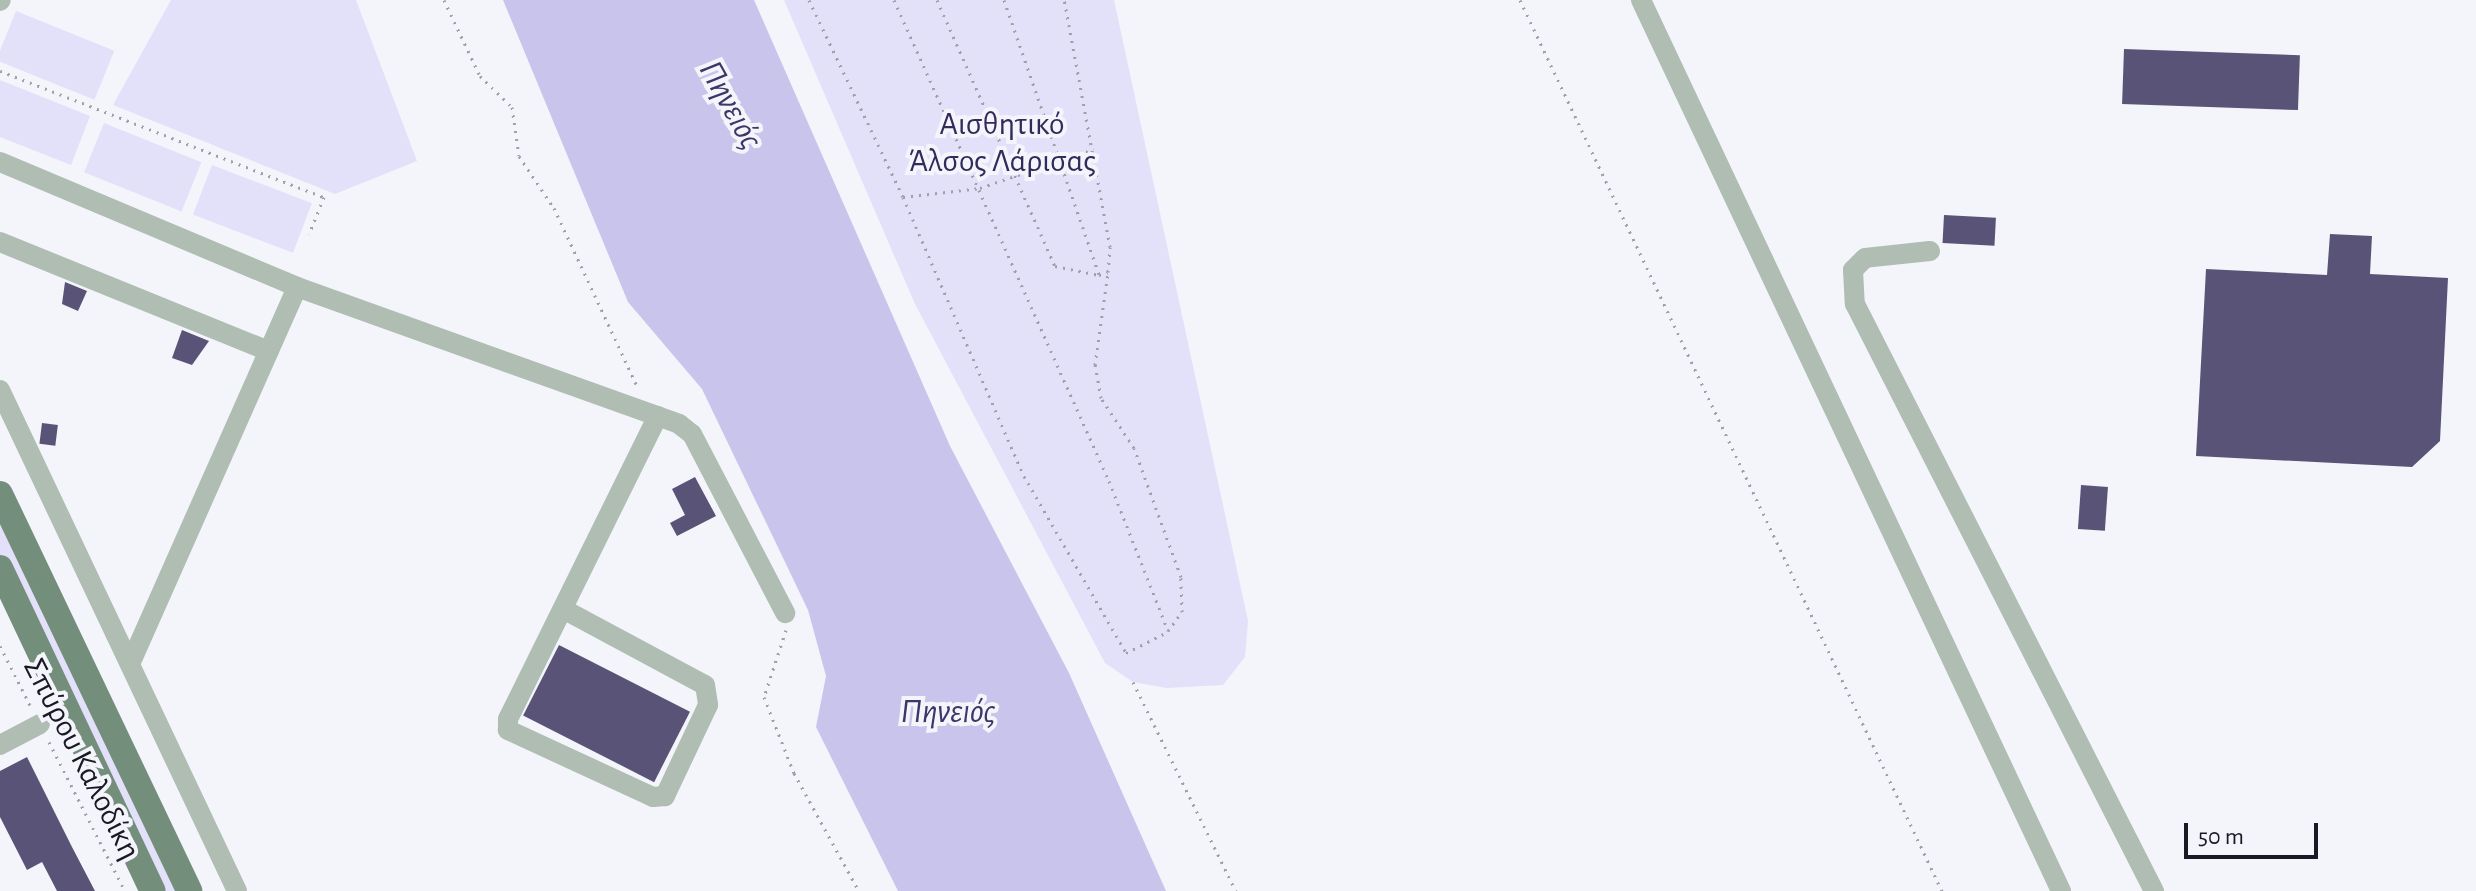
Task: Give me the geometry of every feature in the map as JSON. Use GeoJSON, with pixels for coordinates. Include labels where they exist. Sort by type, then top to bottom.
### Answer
{"type":"FeatureCollection","features":[{"type":"Feature","properties":{"kind":"main road"},"geometry":{"type":"LineString","coordinates":[[0,494],[189,891]]}},
{"type":"Feature","properties":{"kind":"main road"},"geometry":{"type":"LineString","coordinates":[[0,568],[153,891]]}},
{"type":"Feature","properties":{"kind":"street"},"geometry":{"type":"LineString","coordinates":[[1641,0],[2061,891]]}},
{"type":"Feature","properties":{"kind":"street"},"geometry":{"type":"LineString","coordinates":[[0,162],[297,287],[658,416],[692,434],[785,613]]}},
{"type":"Feature","properties":{"kind":"street"},"geometry":{"type":"LineString","coordinates":[[0,242],[269,351]]}},
{"type":"Feature","properties":{"kind":"street"},"geometry":{"type":"LineString","coordinates":[[1930,251],[1865,258],[1853,270],[1855,304],[2154,891]]}},
{"type":"Feature","properties":{"kind":"street"},"geometry":{"type":"LineString","coordinates":[[131,662],[297,287]]}},
{"type":"Feature","properties":{"kind":"street"},"geometry":{"type":"LineString","coordinates":[[0,390],[237,891]]}},
{"type":"Feature","properties":{"kind":"street"},"geometry":{"type":"LineString","coordinates":[[563,609],[705,685],[708,705],[665,796],[653,797],[508,730],[511,708],[658,416]]}},
{"type":"Feature","properties":{"kind":"street"},"geometry":{"type":"LineString","coordinates":[[0,745],[40,724]]}},
{"type":"Feature","properties":{"kind":"path"},"geometry":{"type":"LineString","coordinates":[[444,0],[480,76],[512,107],[519,156],[554,208],[639,391]]}},
{"type":"Feature","properties":{"kind":"path"},"geometry":{"type":"LineString","coordinates":[[809,0],[903,197],[1024,476],[1126,653],[1168,631],[1182,612],[1181,577],[1134,448],[1101,398],[1095,365],[1108,272],[1094,149],[1064,0]]}},
{"type":"Feature","properties":{"kind":"path"},"geometry":{"type":"LineString","coordinates":[[894,0],[980,188],[1168,631]]}},
{"type":"Feature","properties":{"kind":"path"},"geometry":{"type":"LineString","coordinates":[[937,0],[1055,266],[1099,275],[1108,272]]}},
{"type":"Feature","properties":{"kind":"path"},"geometry":{"type":"LineString","coordinates":[[1004,0],[1055,162],[1099,275]]}},
{"type":"Feature","properties":{"kind":"path"},"geometry":{"type":"LineString","coordinates":[[1520,0],[1942,891]]}},
{"type":"Feature","properties":{"kind":"path"},"geometry":{"type":"LineString","coordinates":[[0,71],[324,197],[309,234]]}},
{"type":"Feature","properties":{"kind":"path"},"geometry":{"type":"LineString","coordinates":[[903,197],[980,188],[1094,149]]}},
{"type":"Feature","properties":{"kind":"path"},"geometry":{"type":"LineString","coordinates":[[785,613],[764,697],[800,786],[859,891]]}},
{"type":"Feature","properties":{"kind":"path","name":"Σπύρου Καλοδίκη"},"geometry":{"type":"LineString","coordinates":[[0,646],[125,891]]}},
{"type":"Feature","properties":{"kind":"path"},"geometry":{"type":"LineString","coordinates":[[1133,682],[1236,891]]}},
{"type":"Feature","properties":{"kind":"green space"},"geometry":{"type":"Polygon","coordinates":[[[171,0],[356,0],[417,161],[335,194],[113,105],[171,0]]]}},
{"type":"Feature","properties":{"kind":"green space","name":"Αισθητικό Άλσος Λάρισας"},"geometry":{"type":"Polygon","coordinates":[[[784,0],[1114,0],[1248,621],[1245,657],[1223,685],[1166,688],[1133,682],[1105,663],[915,304],[784,0]]]}},
{"type":"Feature","properties":{"kind":"green space"},"geometry":{"type":"Polygon","coordinates":[[[16,11],[114,51],[94,100],[0,62],[0,51],[16,11]]]}},
{"type":"Feature","properties":{"kind":"green space"},"geometry":{"type":"Polygon","coordinates":[[[0,80],[90,116],[71,165],[0,137],[0,80]]]}},
{"type":"Feature","properties":{"kind":"green space"},"geometry":{"type":"Polygon","coordinates":[[[104,123],[201,162],[182,211],[84,172],[104,123]]]}},
{"type":"Feature","properties":{"kind":"green space"},"geometry":{"type":"Polygon","coordinates":[[[212,165],[312,203],[293,253],[193,214],[212,165]]]}},
{"type":"Feature","properties":{"kind":"green space"},"geometry":{"type":"Polygon","coordinates":[[[0,524],[179,891],[155,891],[0,574],[0,524]]]}},
{"type":"Feature","properties":{"kind":"water","name":"Πηνειός"},"geometry":{"type":"Polygon","coordinates":[[[503,0],[754,0],[950,446],[1069,673],[1166,891],[898,891],[816,727],[826,676],[808,610],[702,389],[628,302],[503,0]]]}},
{"type":"Feature","properties":{"kind":"building"},"geometry":{"type":"Polygon","coordinates":[[[2124,49],[2300,55],[2298,110],[2122,104],[2124,49]]]}},
{"type":"Feature","properties":{"kind":"building"},"geometry":{"type":"Polygon","coordinates":[[[1944,215],[1996,218],[1994,246],[1943,243],[1944,215]]]}},
{"type":"Feature","properties":{"kind":"building"},"geometry":{"type":"Polygon","coordinates":[[[2330,234],[2372,236],[2370,274],[2448,278],[2440,441],[2412,467],[2196,456],[2206,269],[2327,275],[2330,234]]]}},
{"type":"Feature","properties":{"kind":"building"},"geometry":{"type":"Polygon","coordinates":[[[65,282],[87,291],[78,311],[62,304],[65,282]]]}},
{"type":"Feature","properties":{"kind":"building"},"geometry":{"type":"Polygon","coordinates":[[[182,330],[209,341],[192,365],[172,358],[182,330]]]}},
{"type":"Feature","properties":{"kind":"building"},"geometry":{"type":"Polygon","coordinates":[[[42,423],[58,425],[55,446],[39,444],[42,423]]]}},
{"type":"Feature","properties":{"kind":"building"},"geometry":{"type":"Polygon","coordinates":[[[695,477],[716,516],[677,536],[670,523],[685,515],[672,489],[695,477]]]}},
{"type":"Feature","properties":{"kind":"building"},"geometry":{"type":"Polygon","coordinates":[[[2081,485],[2108,487],[2105,531],[2078,529],[2081,485]]]}},
{"type":"Feature","properties":{"kind":"building"},"geometry":{"type":"Polygon","coordinates":[[[559,645],[690,712],[654,782],[523,715],[559,645]]]}},
{"type":"Feature","properties":{"kind":"building"},"geometry":{"type":"Polygon","coordinates":[[[27,757],[95,891],[57,891],[42,862],[27,870],[0,817],[0,771],[27,757]]]}}]}
